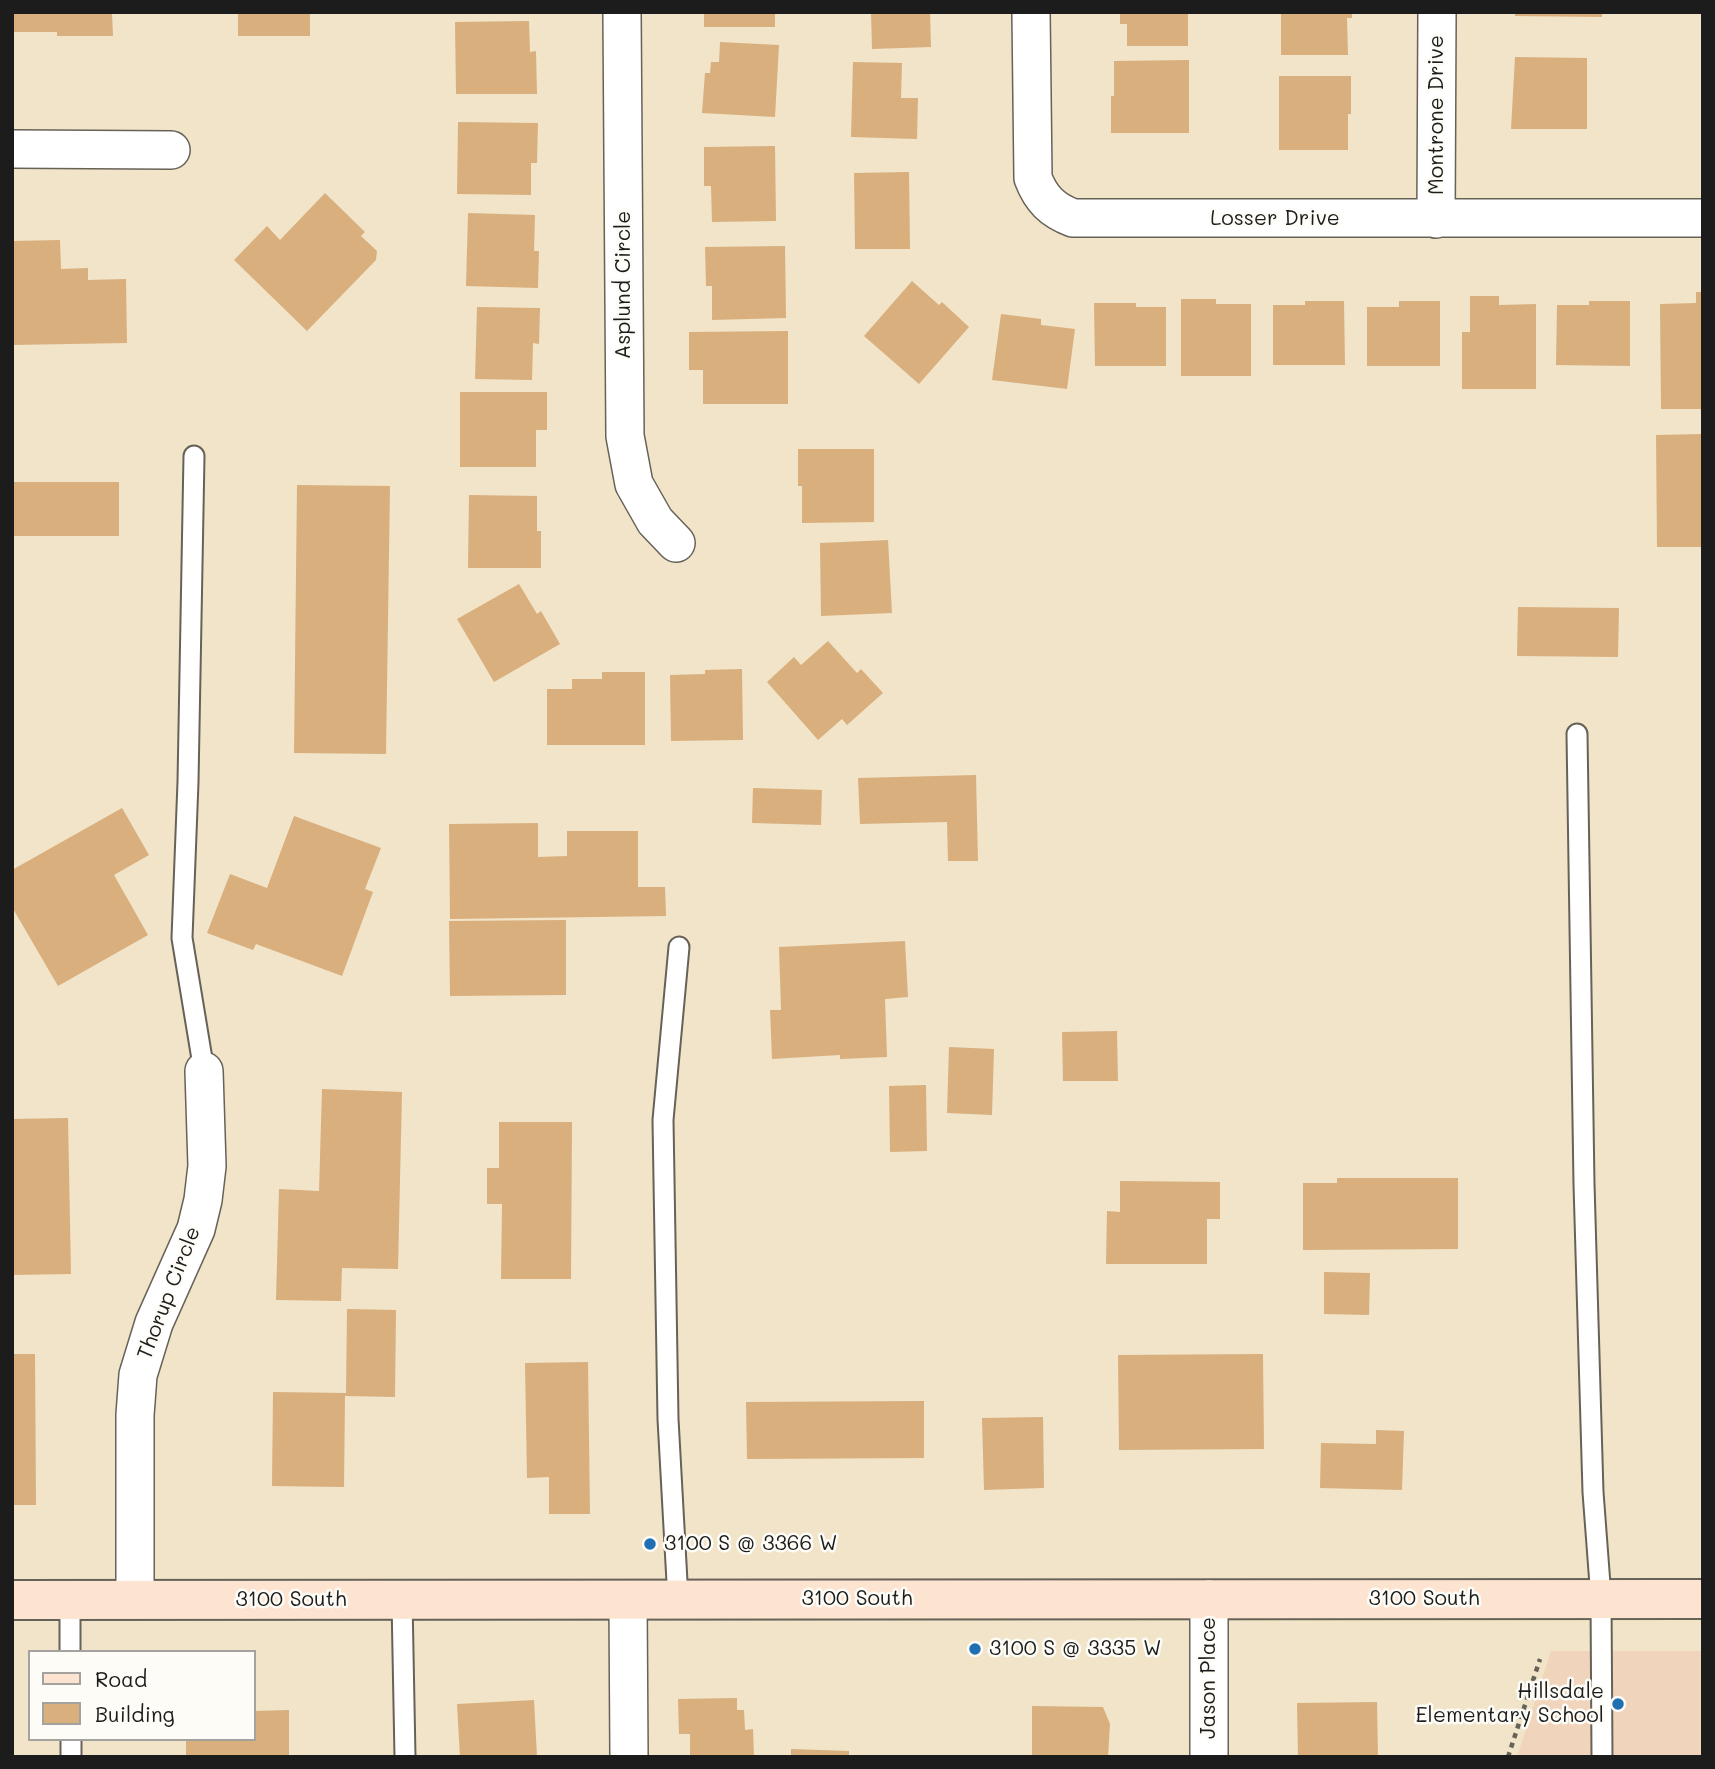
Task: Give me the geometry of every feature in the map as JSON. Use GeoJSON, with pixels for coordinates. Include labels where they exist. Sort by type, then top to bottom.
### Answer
{"type":"FeatureCollection","features":[{"type":"Feature","properties":{"kind":"main road","name":"3100 South"},"geometry":{"type":"LineString","coordinates":[[12,1600],[1703,1598]]}},
{"type":"Feature","properties":{"kind":"street","name":"Asplund Circle"},"geometry":{"type":"LineString","coordinates":[[622,12],[625,436],[634,484],[655,522],[676,543]]}},
{"type":"Feature","properties":{"kind":"street","name":"Losser Drive"},"geometry":{"type":"LineString","coordinates":[[1031,12],[1033,178],[1038,192],[1047,204],[1059,213],[1073,218],[1703,218]]}},
{"type":"Feature","properties":{"kind":"street","name":"Montrone Drive"},"geometry":{"type":"LineString","coordinates":[[1436,219],[1437,12]]}},
{"type":"Feature","properties":{"kind":"street"},"geometry":{"type":"LineString","coordinates":[[12,149],[171,150]]}},
{"type":"Feature","properties":{"kind":"street","name":"Thorup Circle"},"geometry":{"type":"LineString","coordinates":[[135,1600],[135,1415],[138,1375],[154,1323],[196,1229],[203,1200],[207,1166],[204,1071]]}},
{"type":"Feature","properties":{"kind":"street","name":"Jason Place"},"geometry":{"type":"LineString","coordinates":[[1209,1599],[1209,1757]]}},
{"type":"Feature","properties":{"kind":"street"},"geometry":{"type":"LineString","coordinates":[[628,1600],[629,1757]]}},
{"type":"Feature","properties":{"kind":"lane"},"geometry":{"type":"LineString","coordinates":[[194,456],[188,782],[181,938],[204,1071]]}},
{"type":"Feature","properties":{"kind":"lane"},"geometry":{"type":"LineString","coordinates":[[1577,734],[1585,1237],[1592,1492],[1601,1598],[1602,1757]]}},
{"type":"Feature","properties":{"kind":"lane"},"geometry":{"type":"LineString","coordinates":[[678,1600],[668,1419],[663,1120],[679,947]]}},
{"type":"Feature","properties":{"kind":"lane"},"geometry":{"type":"LineString","coordinates":[[69,1600],[70,1650]]}},
{"type":"Feature","properties":{"kind":"lane"},"geometry":{"type":"LineString","coordinates":[[402,1600],[405,1757]]}},
{"type":"Feature","properties":{"kind":"path"},"geometry":{"type":"LineString","coordinates":[[1507,1757],[1540,1659]]}},
{"type":"Feature","properties":{"kind":"shaded area","name":"Hillsdale Elementary School"},"geometry":{"type":"Polygon","coordinates":[[[1551,1651],[1703,1651],[1703,1757],[1517,1757],[1551,1651]]]}},
{"type":"Feature","properties":{"kind":"building"},"geometry":{"type":"Polygon","coordinates":[[[12,12],[112,12],[113,36],[57,36],[57,32],[12,32],[12,12]]]}},
{"type":"Feature","properties":{"kind":"building"},"geometry":{"type":"Polygon","coordinates":[[[238,12],[310,12],[310,36],[238,36],[238,12]]]}},
{"type":"Feature","properties":{"kind":"building"},"geometry":{"type":"Polygon","coordinates":[[[704,12],[775,12],[775,27],[704,27],[704,12]]]}},
{"type":"Feature","properties":{"kind":"building"},"geometry":{"type":"Polygon","coordinates":[[[871,12],[930,12],[931,47],[872,49],[871,12]]]}},
{"type":"Feature","properties":{"kind":"building"},"geometry":{"type":"Polygon","coordinates":[[[1120,12],[1188,12],[1188,46],[1127,46],[1127,24],[1120,24],[1120,12]]]}},
{"type":"Feature","properties":{"kind":"building"},"geometry":{"type":"Polygon","coordinates":[[[1281,12],[1352,12],[1352,18],[1347,18],[1348,55],[1281,55],[1281,12]]]}},
{"type":"Feature","properties":{"kind":"building"},"geometry":{"type":"Polygon","coordinates":[[[1515,12],[1602,12],[1602,17],[1515,16],[1515,12]]]}},
{"type":"Feature","properties":{"kind":"building"},"geometry":{"type":"Polygon","coordinates":[[[529,21],[530,52],[536,51],[537,94],[456,94],[455,22],[529,21]]]}},
{"type":"Feature","properties":{"kind":"building"},"geometry":{"type":"Polygon","coordinates":[[[720,42],[779,45],[775,117],[702,113],[705,73],[710,73],[711,62],[719,62],[720,42]]]}},
{"type":"Feature","properties":{"kind":"building"},"geometry":{"type":"Polygon","coordinates":[[[1515,57],[1587,58],[1587,129],[1511,129],[1515,57]]]}},
{"type":"Feature","properties":{"kind":"building"},"geometry":{"type":"Polygon","coordinates":[[[1189,60],[1189,133],[1111,133],[1114,61],[1189,60]]]}},
{"type":"Feature","properties":{"kind":"building"},"geometry":{"type":"Polygon","coordinates":[[[853,62],[902,63],[901,98],[918,98],[917,139],[851,137],[853,62]]]}},
{"type":"Feature","properties":{"kind":"building"},"geometry":{"type":"Polygon","coordinates":[[[1279,76],[1351,76],[1348,150],[1279,150],[1279,76]]]}},
{"type":"Feature","properties":{"kind":"building"},"geometry":{"type":"Polygon","coordinates":[[[458,122],[538,123],[537,163],[531,163],[531,195],[457,194],[458,122]]]}},
{"type":"Feature","properties":{"kind":"building"},"geometry":{"type":"Polygon","coordinates":[[[775,146],[776,221],[712,222],[711,186],[704,186],[704,147],[775,146]]]}},
{"type":"Feature","properties":{"kind":"building"},"geometry":{"type":"Polygon","coordinates":[[[909,172],[910,249],[855,249],[854,173],[909,172]]]}},
{"type":"Feature","properties":{"kind":"building"},"geometry":{"type":"Polygon","coordinates":[[[325,193],[365,232],[361,236],[377,251],[376,260],[307,331],[234,260],[267,226],[280,240],[325,193]]]}},
{"type":"Feature","properties":{"kind":"building"},"geometry":{"type":"Polygon","coordinates":[[[468,213],[535,215],[534,251],[539,251],[538,288],[466,286],[468,213]]]}},
{"type":"Feature","properties":{"kind":"building"},"geometry":{"type":"Polygon","coordinates":[[[60,240],[61,269],[88,268],[88,280],[126,279],[127,343],[12,345],[12,241],[60,240]]]}},
{"type":"Feature","properties":{"kind":"building"},"geometry":{"type":"Polygon","coordinates":[[[785,246],[786,318],[712,320],[712,286],[706,286],[705,247],[785,246]]]}},
{"type":"Feature","properties":{"kind":"building"},"geometry":{"type":"Polygon","coordinates":[[[912,281],[939,305],[942,302],[969,327],[919,384],[864,336],[912,281]]]}},
{"type":"Feature","properties":{"kind":"building"},"geometry":{"type":"Polygon","coordinates":[[[1696,292],[1703,292],[1703,409],[1661,409],[1660,304],[1696,303],[1696,292]]]}},
{"type":"Feature","properties":{"kind":"building"},"geometry":{"type":"Polygon","coordinates":[[[1470,296],[1499,296],[1499,305],[1536,304],[1536,389],[1462,389],[1462,332],[1470,332],[1470,296]]]}},
{"type":"Feature","properties":{"kind":"building"},"geometry":{"type":"Polygon","coordinates":[[[1181,299],[1216,299],[1216,304],[1251,304],[1251,376],[1181,376],[1181,299]]]}},
{"type":"Feature","properties":{"kind":"building"},"geometry":{"type":"Polygon","coordinates":[[[1305,301],[1344,301],[1345,365],[1273,365],[1273,305],[1305,305],[1305,301]]]}},
{"type":"Feature","properties":{"kind":"building"},"geometry":{"type":"Polygon","coordinates":[[[1399,301],[1440,301],[1440,366],[1367,366],[1367,307],[1399,307],[1399,301]]]}},
{"type":"Feature","properties":{"kind":"building"},"geometry":{"type":"Polygon","coordinates":[[[1589,301],[1630,301],[1630,366],[1556,365],[1557,305],[1589,305],[1589,301]]]}},
{"type":"Feature","properties":{"kind":"building"},"geometry":{"type":"Polygon","coordinates":[[[1094,303],[1136,303],[1136,307],[1166,307],[1166,366],[1095,366],[1094,303]]]}},
{"type":"Feature","properties":{"kind":"building"},"geometry":{"type":"Polygon","coordinates":[[[477,307],[540,308],[539,344],[533,343],[532,380],[475,379],[477,307]]]}},
{"type":"Feature","properties":{"kind":"building"},"geometry":{"type":"Polygon","coordinates":[[[1001,314],[1041,319],[1041,325],[1075,329],[1067,389],[992,380],[1001,314]]]}},
{"type":"Feature","properties":{"kind":"building"},"geometry":{"type":"Polygon","coordinates":[[[788,331],[788,404],[703,404],[703,370],[689,370],[689,332],[788,331]]]}},
{"type":"Feature","properties":{"kind":"building"},"geometry":{"type":"Polygon","coordinates":[[[460,392],[547,392],[547,430],[536,430],[536,467],[460,467],[460,392]]]}},
{"type":"Feature","properties":{"kind":"building"},"geometry":{"type":"Polygon","coordinates":[[[1703,434],[1703,547],[1657,547],[1656,435],[1703,434]]]}},
{"type":"Feature","properties":{"kind":"building"},"geometry":{"type":"Polygon","coordinates":[[[798,449],[874,449],[874,522],[802,523],[798,449]]]}},
{"type":"Feature","properties":{"kind":"building"},"geometry":{"type":"Polygon","coordinates":[[[12,482],[119,482],[119,536],[12,536],[12,482]]]}},
{"type":"Feature","properties":{"kind":"building"},"geometry":{"type":"Polygon","coordinates":[[[297,485],[390,486],[386,754],[294,753],[297,485]]]}},
{"type":"Feature","properties":{"kind":"building"},"geometry":{"type":"Polygon","coordinates":[[[469,495],[537,496],[541,568],[468,568],[469,495]]]}},
{"type":"Feature","properties":{"kind":"building"},"geometry":{"type":"Polygon","coordinates":[[[888,540],[892,613],[821,616],[820,543],[888,540]]]}},
{"type":"Feature","properties":{"kind":"building"},"geometry":{"type":"Polygon","coordinates":[[[519,584],[537,614],[541,611],[560,644],[494,682],[457,619],[519,584]]]}},
{"type":"Feature","properties":{"kind":"building"},"geometry":{"type":"Polygon","coordinates":[[[1518,607],[1619,608],[1618,657],[1517,656],[1518,607]]]}},
{"type":"Feature","properties":{"kind":"building"},"geometry":{"type":"Polygon","coordinates":[[[828,641],[857,673],[861,669],[883,693],[847,725],[842,719],[818,740],[767,682],[794,657],[801,665],[828,641]]]}},
{"type":"Feature","properties":{"kind":"building"},"geometry":{"type":"Polygon","coordinates":[[[742,669],[743,740],[671,741],[670,675],[742,669]]]}},
{"type":"Feature","properties":{"kind":"building"},"geometry":{"type":"Polygon","coordinates":[[[602,672],[645,672],[645,745],[547,745],[547,689],[572,689],[572,679],[602,679],[602,672]]]}},
{"type":"Feature","properties":{"kind":"building"},"geometry":{"type":"Polygon","coordinates":[[[976,775],[978,861],[948,861],[947,822],[860,824],[858,778],[976,775]]]}},
{"type":"Feature","properties":{"kind":"building"},"geometry":{"type":"Polygon","coordinates":[[[753,788],[822,790],[821,825],[752,823],[753,788]]]}},
{"type":"Feature","properties":{"kind":"building"},"geometry":{"type":"Polygon","coordinates":[[[122,808],[149,855],[114,875],[148,935],[58,986],[12,907],[12,870],[122,808]]]}},
{"type":"Feature","properties":{"kind":"building"},"geometry":{"type":"Polygon","coordinates":[[[294,816],[381,848],[365,889],[373,892],[342,976],[256,944],[253,950],[207,933],[230,874],[267,888],[294,816]]]}},
{"type":"Feature","properties":{"kind":"building"},"geometry":{"type":"Polygon","coordinates":[[[538,823],[538,857],[567,856],[567,831],[638,831],[638,887],[665,887],[666,916],[450,919],[449,824],[538,823]]]}},
{"type":"Feature","properties":{"kind":"building"},"geometry":{"type":"Polygon","coordinates":[[[566,920],[566,995],[450,996],[449,921],[566,920]]]}},
{"type":"Feature","properties":{"kind":"building"},"geometry":{"type":"Polygon","coordinates":[[[905,941],[908,997],[885,999],[887,1057],[840,1059],[840,1055],[772,1059],[770,1010],[781,1010],[779,947],[905,941]]]}},
{"type":"Feature","properties":{"kind":"building"},"geometry":{"type":"Polygon","coordinates":[[[1117,1031],[1118,1081],[1063,1081],[1062,1032],[1117,1031]]]}},
{"type":"Feature","properties":{"kind":"building"},"geometry":{"type":"Polygon","coordinates":[[[949,1047],[994,1049],[992,1115],[947,1113],[949,1047]]]}},
{"type":"Feature","properties":{"kind":"building"},"geometry":{"type":"Polygon","coordinates":[[[926,1085],[927,1151],[890,1152],[889,1086],[926,1085]]]}},
{"type":"Feature","properties":{"kind":"building"},"geometry":{"type":"Polygon","coordinates":[[[322,1089],[402,1092],[398,1269],[342,1268],[341,1301],[276,1300],[279,1189],[319,1191],[322,1089]]]}},
{"type":"Feature","properties":{"kind":"building"},"geometry":{"type":"Polygon","coordinates":[[[68,1118],[71,1274],[12,1275],[12,1119],[68,1118]]]}},
{"type":"Feature","properties":{"kind":"building"},"geometry":{"type":"Polygon","coordinates":[[[499,1122],[572,1122],[571,1279],[501,1279],[502,1204],[487,1204],[487,1168],[499,1168],[499,1122]]]}},
{"type":"Feature","properties":{"kind":"building"},"geometry":{"type":"Polygon","coordinates":[[[1337,1178],[1458,1178],[1458,1249],[1303,1250],[1303,1183],[1337,1183],[1337,1178]]]}},
{"type":"Feature","properties":{"kind":"building"},"geometry":{"type":"Polygon","coordinates":[[[1120,1181],[1220,1182],[1220,1219],[1207,1219],[1207,1264],[1106,1264],[1107,1211],[1120,1212],[1120,1181]]]}},
{"type":"Feature","properties":{"kind":"building"},"geometry":{"type":"Polygon","coordinates":[[[1324,1272],[1370,1273],[1369,1315],[1324,1314],[1324,1272]]]}},
{"type":"Feature","properties":{"kind":"building"},"geometry":{"type":"Polygon","coordinates":[[[347,1309],[396,1310],[395,1397],[345,1396],[344,1487],[272,1486],[273,1392],[346,1393],[347,1309]]]}},
{"type":"Feature","properties":{"kind":"building"},"geometry":{"type":"Polygon","coordinates":[[[12,1354],[35,1354],[36,1505],[12,1505],[12,1354]]]}},
{"type":"Feature","properties":{"kind":"building"},"geometry":{"type":"Polygon","coordinates":[[[1263,1354],[1264,1449],[1119,1450],[1118,1355],[1263,1354]]]}},
{"type":"Feature","properties":{"kind":"building"},"geometry":{"type":"Polygon","coordinates":[[[588,1362],[590,1514],[549,1514],[549,1477],[527,1478],[525,1363],[588,1362]]]}},
{"type":"Feature","properties":{"kind":"building"},"geometry":{"type":"Polygon","coordinates":[[[924,1401],[924,1458],[747,1459],[746,1402],[924,1401]]]}},
{"type":"Feature","properties":{"kind":"building"},"geometry":{"type":"Polygon","coordinates":[[[1043,1417],[1044,1488],[984,1490],[982,1418],[1043,1417]]]}},
{"type":"Feature","properties":{"kind":"building"},"geometry":{"type":"Polygon","coordinates":[[[1376,1430],[1404,1431],[1402,1490],[1320,1488],[1321,1443],[1376,1444],[1376,1430]]]}},
{"type":"Feature","properties":{"kind":"building"},"geometry":{"type":"Polygon","coordinates":[[[737,1698],[737,1710],[744,1710],[745,1730],[753,1729],[754,1757],[690,1757],[690,1734],[679,1734],[678,1699],[737,1698]]]}},
{"type":"Feature","properties":{"kind":"building"},"geometry":{"type":"Polygon","coordinates":[[[534,1700],[537,1757],[460,1757],[457,1704],[534,1700]]]}},
{"type":"Feature","properties":{"kind":"building"},"geometry":{"type":"Polygon","coordinates":[[[1377,1702],[1378,1757],[1298,1757],[1297,1703],[1377,1702]]]}},
{"type":"Feature","properties":{"kind":"building"},"geometry":{"type":"Polygon","coordinates":[[[1032,1706],[1103,1707],[1110,1724],[1108,1757],[1032,1757],[1032,1706]]]}},
{"type":"Feature","properties":{"kind":"building"},"geometry":{"type":"Polygon","coordinates":[[[289,1710],[289,1757],[186,1757],[186,1741],[256,1741],[256,1711],[289,1710]]]}},
{"type":"Feature","properties":{"kind":"building"},"geometry":{"type":"Polygon","coordinates":[[[791,1749],[849,1751],[849,1757],[791,1757],[791,1749]]]}},
{"type":"Feature","properties":{"kind":"place","name":"3100 S @ 3366 W"},"geometry":{"type":"Point","coordinates":[650,1544]}},
{"type":"Feature","properties":{"kind":"place","name":"3100 S @ 3335 W"},"geometry":{"type":"Point","coordinates":[975,1649]}},
{"type":"Feature","properties":{"kind":"place","name":"Hillsdale Elementary School"},"geometry":{"type":"Point","coordinates":[1618,1704]}}]}
